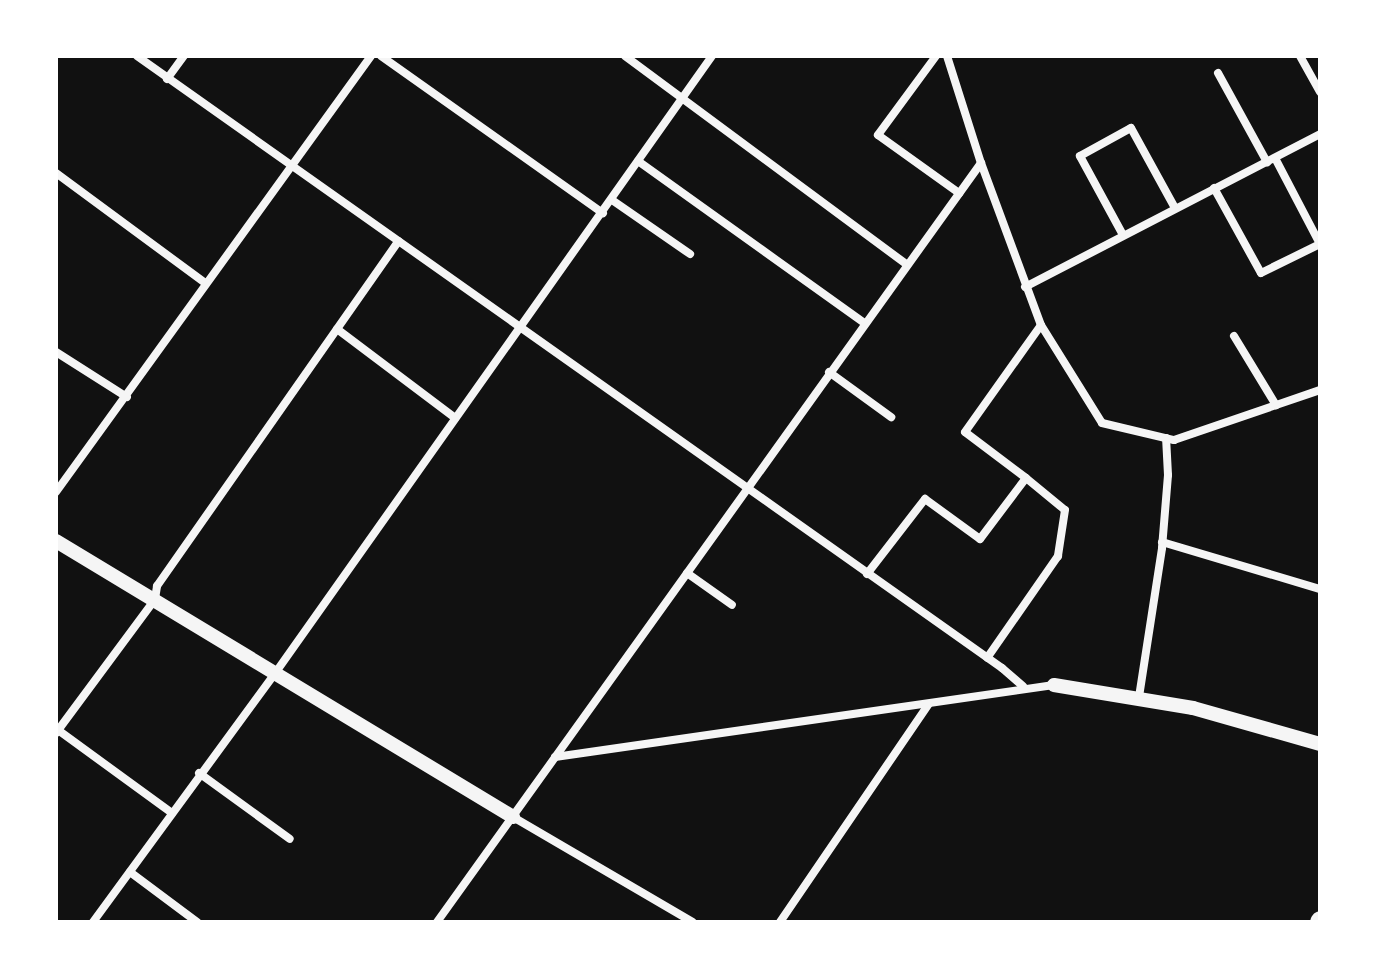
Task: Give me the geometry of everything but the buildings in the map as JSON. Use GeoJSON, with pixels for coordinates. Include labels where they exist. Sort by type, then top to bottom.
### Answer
{"type":"FeatureCollection","features":[{"type":"Feature","properties":{"kind":"street"},"geometry":{"type":"LineString","coordinates":[[137,56],[1023,686]]}},
{"type":"Feature","properties":{"kind":"street"},"geometry":{"type":"LineString","coordinates":[[167,79],[184,56]]}},
{"type":"Feature","properties":{"kind":"street"},"geometry":{"type":"LineString","coordinates":[[56,492],[371,56]]}},
{"type":"Feature","properties":{"kind":"street"},"geometry":{"type":"LineString","coordinates":[[381,56],[603,213]]}},
{"type":"Feature","properties":{"kind":"street"},"geometry":{"type":"LineString","coordinates":[[625,56],[907,265]]}},
{"type":"Feature","properties":{"kind":"street"},"geometry":{"type":"LineString","coordinates":[[93,922],[199,773],[276,672],[712,56]]}},
{"type":"Feature","properties":{"kind":"street"},"geometry":{"type":"LineString","coordinates":[[936,56],[878,135],[959,193]]}},
{"type":"Feature","properties":{"kind":"street"},"geometry":{"type":"LineString","coordinates":[[947,56],[981,163],[1041,325],[1102,423],[1174,440],[1320,390]]}},
{"type":"Feature","properties":{"kind":"street"},"geometry":{"type":"LineString","coordinates":[[1300,56],[1320,92]]}},
{"type":"Feature","properties":{"kind":"street"},"geometry":{"type":"LineString","coordinates":[[1214,188],[1261,273],[1320,244],[1218,73]]}},
{"type":"Feature","properties":{"kind":"street"},"geometry":{"type":"LineString","coordinates":[[1123,235],[1080,156],[1131,128],[1175,208]]}},
{"type":"Feature","properties":{"kind":"street"},"geometry":{"type":"LineString","coordinates":[[1025,287],[1320,134]]}},
{"type":"Feature","properties":{"kind":"street"},"geometry":{"type":"LineString","coordinates":[[638,161],[864,323]]}},
{"type":"Feature","properties":{"kind":"street"},"geometry":{"type":"LineString","coordinates":[[437,922],[981,163]]}},
{"type":"Feature","properties":{"kind":"street"},"geometry":{"type":"LineString","coordinates":[[56,173],[205,283]]}},
{"type":"Feature","properties":{"kind":"street"},"geometry":{"type":"LineString","coordinates":[[612,200],[690,254]]}},
{"type":"Feature","properties":{"kind":"street"},"geometry":{"type":"LineString","coordinates":[[172,813],[57,732],[155,599],[157,586],[399,241]]}},
{"type":"Feature","properties":{"kind":"street"},"geometry":{"type":"LineString","coordinates":[[987,658],[1058,556],[1065,510],[965,432],[1041,325]]}},
{"type":"Feature","properties":{"kind":"street"},"geometry":{"type":"LineString","coordinates":[[337,329],[455,418]]}},
{"type":"Feature","properties":{"kind":"street"},"geometry":{"type":"LineString","coordinates":[[1234,336],[1276,405]]}},
{"type":"Feature","properties":{"kind":"street"},"geometry":{"type":"LineString","coordinates":[[56,352],[127,397]]}},
{"type":"Feature","properties":{"kind":"street"},"geometry":{"type":"LineString","coordinates":[[829,372],[891,417]]}},
{"type":"Feature","properties":{"kind":"street"},"geometry":{"type":"LineString","coordinates":[[1139,697],[1162,542],[1168,475],[1166,438]]}},
{"type":"Feature","properties":{"kind":"street"},"geometry":{"type":"LineString","coordinates":[[867,574],[925,499],[980,539],[1026,478]]}},
{"type":"Feature","properties":{"kind":"street"},"geometry":{"type":"LineString","coordinates":[[56,541],[693,922]]}},
{"type":"Feature","properties":{"kind":"street"},"geometry":{"type":"LineString","coordinates":[[1162,542],[1320,589]]}},
{"type":"Feature","properties":{"kind":"street"},"geometry":{"type":"LineString","coordinates":[[687,573],[732,605]]}},
{"type":"Feature","properties":{"kind":"street"},"geometry":{"type":"LineString","coordinates":[[555,757],[928,705],[1023,686],[1054,685],[1193,708],[1320,744]]}},
{"type":"Feature","properties":{"kind":"street"},"geometry":{"type":"LineString","coordinates":[[780,922],[928,705]]}},
{"type":"Feature","properties":{"kind":"street"},"geometry":{"type":"LineString","coordinates":[[199,773],[290,839]]}},
{"type":"Feature","properties":{"kind":"street"},"geometry":{"type":"LineString","coordinates":[[130,872],[197,922]]}}]}
